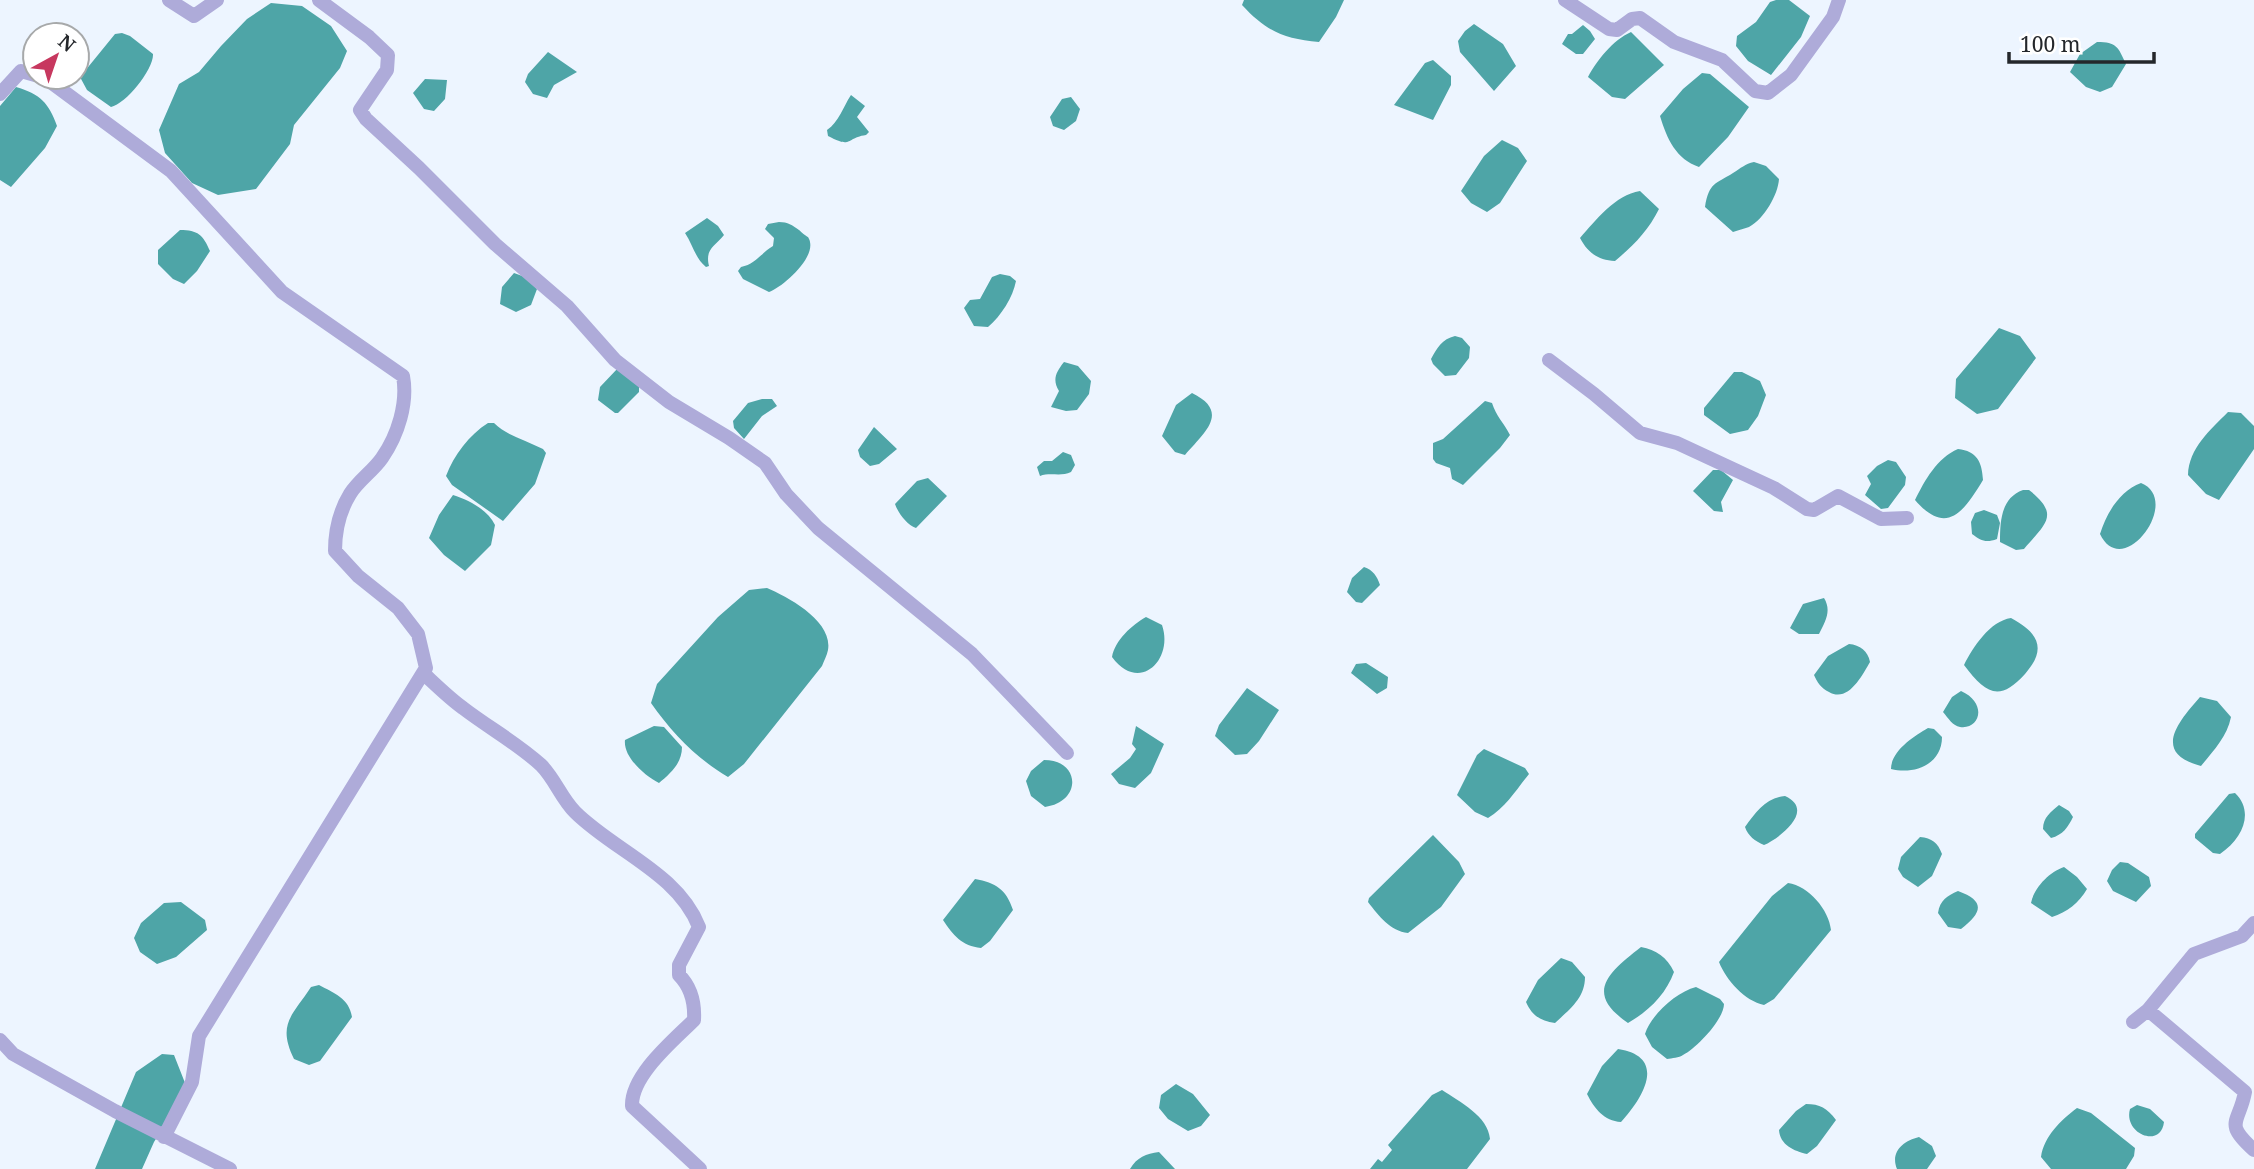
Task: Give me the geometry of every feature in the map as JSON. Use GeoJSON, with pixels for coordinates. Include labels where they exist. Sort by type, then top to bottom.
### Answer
{"type":"FeatureCollection","features":[{"type":"Feature","properties":{"kind":"street"},"geometry":{"type":"LineString","coordinates":[[169,0],[194,16],[216,0]]}},
{"type":"Feature","properties":{"kind":"street"},"geometry":{"type":"LineString","coordinates":[[319,0],[369,37],[388,55],[387,70],[360,110],[366,119],[495,244],[567,306],[615,360],[670,402],[765,463],[786,494],[818,528],[972,654],[1067,753]]}},
{"type":"Feature","properties":{"kind":"street"},"geometry":{"type":"LineString","coordinates":[[1565,0],[1609,29],[1616,30],[1632,19],[1640,18],[1674,42],[1722,60],[1755,91],[1768,93],[1791,75],[1833,17],[1839,0]]}},
{"type":"Feature","properties":{"kind":"street"},"geometry":{"type":"LineString","coordinates":[[0,94],[21,71]]}},
{"type":"Feature","properties":{"kind":"street"},"geometry":{"type":"LineString","coordinates":[[63,91],[171,171],[282,292],[403,376],[406,390],[397,431],[382,458],[350,494],[335,529],[335,551],[358,576],[398,608],[418,634],[426,668],[199,1036],[192,1082],[164,1137]]}},
{"type":"Feature","properties":{"kind":"street"},"geometry":{"type":"LineString","coordinates":[[1549,360],[1640,433],[1677,443],[1774,488],[1807,509],[1814,510],[1838,496],[1881,519],[1907,518]]}},
{"type":"Feature","properties":{"kind":"street"},"geometry":{"type":"LineString","coordinates":[[422,673],[457,704],[526,751],[543,767],[575,813],[649,868],[677,894],[695,917],[699,928],[679,965],[679,975],[687,983],[695,1006],[694,1020],[658,1055],[635,1088],[632,1106],[700,1169]]}},
{"type":"Feature","properties":{"kind":"street"},"geometry":{"type":"LineString","coordinates":[[2133,1022],[2148,1010],[2194,954],[2242,936],[2254,923]]}},
{"type":"Feature","properties":{"kind":"street"},"geometry":{"type":"LineString","coordinates":[[2148,1010],[2245,1091],[2243,1103],[2234,1122],[2235,1129],[2254,1150]]}},
{"type":"Feature","properties":{"kind":"street"},"geometry":{"type":"LineString","coordinates":[[0,1040],[13,1054],[164,1137],[230,1169]]}},
{"type":"Feature","properties":{"kind":"water"},"geometry":{"type":"Polygon","coordinates":[[[1244,0],[1344,0],[1319,42],[1296,39],[1276,32],[1242,5],[1244,0]]]}},
{"type":"Feature","properties":{"kind":"water"},"geometry":{"type":"Polygon","coordinates":[[[1789,0],[1810,16],[1801,37],[1771,75],[1748,61],[1736,46],[1737,36],[1756,22],[1770,2],[1789,0]]]}},
{"type":"Feature","properties":{"kind":"water"},"geometry":{"type":"Polygon","coordinates":[[[271,3],[302,6],[331,26],[347,51],[340,68],[294,125],[290,144],[256,189],[218,195],[192,183],[165,153],[159,130],[179,84],[199,72],[247,19],[271,3]]]}},
{"type":"Feature","properties":{"kind":"water"},"geometry":{"type":"Polygon","coordinates":[[[1474,24],[1503,44],[1516,66],[1494,91],[1460,52],[1458,41],[1474,24]]]}},
{"type":"Feature","properties":{"kind":"water"},"geometry":{"type":"Polygon","coordinates":[[[1583,25],[1595,39],[1583,54],[1576,54],[1562,44],[1568,34],[1583,25]]]}},
{"type":"Feature","properties":{"kind":"water"},"geometry":{"type":"Polygon","coordinates":[[[1631,32],[1664,65],[1625,99],[1612,97],[1588,77],[1606,51],[1631,32]]]}},
{"type":"Feature","properties":{"kind":"water"},"geometry":{"type":"Polygon","coordinates":[[[115,34],[130,36],[153,54],[144,77],[124,100],[111,107],[88,91],[91,91],[91,63],[115,34]]]}},
{"type":"Feature","properties":{"kind":"water"},"geometry":{"type":"Polygon","coordinates":[[[2097,42],[2116,47],[2126,64],[2112,87],[2100,92],[2086,87],[2070,72],[2080,54],[2097,42]]]}},
{"type":"Feature","properties":{"kind":"water"},"geometry":{"type":"Polygon","coordinates":[[[548,52],[577,72],[554,85],[547,98],[533,94],[525,82],[528,74],[548,52]]]}},
{"type":"Feature","properties":{"kind":"water"},"geometry":{"type":"Polygon","coordinates":[[[1433,60],[1451,76],[1451,85],[1433,120],[1394,105],[1425,63],[1433,60]]]}},
{"type":"Feature","properties":{"kind":"water"},"geometry":{"type":"Polygon","coordinates":[[[1702,73],[1710,74],[1749,107],[1728,137],[1699,167],[1678,153],[1660,116],[1683,89],[1702,73]]]}},
{"type":"Feature","properties":{"kind":"water"},"geometry":{"type":"Polygon","coordinates":[[[425,79],[447,80],[445,99],[434,111],[424,109],[413,93],[425,79]]]}},
{"type":"Feature","properties":{"kind":"water"},"geometry":{"type":"Polygon","coordinates":[[[16,87],[42,100],[51,111],[57,126],[45,148],[11,187],[0,180],[0,106],[16,87]]]}},
{"type":"Feature","properties":{"kind":"water"},"geometry":{"type":"Polygon","coordinates":[[[851,95],[865,106],[857,117],[869,132],[842,142],[828,136],[827,130],[838,119],[851,95]]]}},
{"type":"Feature","properties":{"kind":"water"},"geometry":{"type":"Polygon","coordinates":[[[1071,97],[1080,109],[1076,121],[1064,130],[1053,126],[1050,117],[1062,99],[1071,97]]]}},
{"type":"Feature","properties":{"kind":"water"},"geometry":{"type":"Polygon","coordinates":[[[1502,140],[1518,148],[1527,161],[1500,203],[1487,212],[1471,203],[1461,191],[1484,156],[1502,140]]]}},
{"type":"Feature","properties":{"kind":"water"},"geometry":{"type":"Polygon","coordinates":[[[1754,162],[1766,166],[1779,179],[1776,192],[1755,223],[1733,232],[1705,207],[1707,199],[1714,185],[1754,162]]]}},
{"type":"Feature","properties":{"kind":"water"},"geometry":{"type":"Polygon","coordinates":[[[1640,191],[1659,209],[1650,224],[1615,261],[1594,255],[1580,238],[1614,203],[1640,191]]]}},
{"type":"Feature","properties":{"kind":"water"},"geometry":{"type":"Polygon","coordinates":[[[707,218],[718,226],[724,235],[709,252],[709,266],[706,267],[685,233],[707,218]]]}},
{"type":"Feature","properties":{"kind":"water"},"geometry":{"type":"Polygon","coordinates":[[[768,224],[790,224],[808,237],[809,252],[791,277],[769,292],[743,279],[738,271],[773,246],[774,238],[765,229],[768,224]]]}},
{"type":"Feature","properties":{"kind":"water"},"geometry":{"type":"Polygon","coordinates":[[[180,230],[199,234],[210,251],[197,271],[184,284],[173,279],[158,264],[158,250],[180,230]]]}},
{"type":"Feature","properties":{"kind":"water"},"geometry":{"type":"Polygon","coordinates":[[[514,273],[525,277],[537,289],[531,305],[516,312],[500,304],[502,287],[514,273]]]}},
{"type":"Feature","properties":{"kind":"water"},"geometry":{"type":"Polygon","coordinates":[[[1000,274],[1010,276],[1016,281],[1009,300],[988,327],[974,326],[964,308],[970,300],[980,299],[992,277],[1000,274]]]}},
{"type":"Feature","properties":{"kind":"water"},"geometry":{"type":"Polygon","coordinates":[[[1999,328],[2020,336],[2036,358],[1998,409],[1977,414],[1955,398],[1956,379],[1999,328]]]}},
{"type":"Feature","properties":{"kind":"water"},"geometry":{"type":"Polygon","coordinates":[[[1455,336],[1462,338],[1470,347],[1469,358],[1456,375],[1445,376],[1431,359],[1443,342],[1455,336]]]}},
{"type":"Feature","properties":{"kind":"water"},"geometry":{"type":"Polygon","coordinates":[[[1064,362],[1078,366],[1091,381],[1089,394],[1077,410],[1066,411],[1051,407],[1059,391],[1056,376],[1064,362]]]}},
{"type":"Feature","properties":{"kind":"water"},"geometry":{"type":"Polygon","coordinates":[[[618,368],[639,384],[639,392],[615,413],[598,400],[600,387],[618,368]]]}},
{"type":"Feature","properties":{"kind":"water"},"geometry":{"type":"Polygon","coordinates":[[[1734,372],[1742,372],[1760,381],[1766,395],[1758,416],[1748,430],[1730,434],[1704,415],[1704,408],[1734,372]]]}},
{"type":"Feature","properties":{"kind":"water"},"geometry":{"type":"Polygon","coordinates":[[[1192,393],[1204,400],[1212,415],[1206,431],[1185,455],[1175,452],[1162,436],[1176,405],[1192,393]]]}},
{"type":"Feature","properties":{"kind":"water"},"geometry":{"type":"Polygon","coordinates":[[[772,399],[777,406],[762,416],[744,439],[734,428],[733,421],[748,403],[772,399]]]}},
{"type":"Feature","properties":{"kind":"water"},"geometry":{"type":"Polygon","coordinates":[[[1485,401],[1492,403],[1510,435],[1463,485],[1452,479],[1450,468],[1436,463],[1433,459],[1433,443],[1443,439],[1485,401]]]}},
{"type":"Feature","properties":{"kind":"water"},"geometry":{"type":"Polygon","coordinates":[[[2228,412],[2241,413],[2254,426],[2254,449],[2219,500],[2206,494],[2188,475],[2189,465],[2196,448],[2228,412]]]}},
{"type":"Feature","properties":{"kind":"water"},"geometry":{"type":"Polygon","coordinates":[[[488,423],[494,423],[546,453],[535,484],[503,521],[452,485],[446,476],[463,446],[488,423]]]}},
{"type":"Feature","properties":{"kind":"water"},"geometry":{"type":"Polygon","coordinates":[[[874,427],[897,449],[879,464],[870,466],[860,457],[858,450],[874,427]]]}},
{"type":"Feature","properties":{"kind":"water"},"geometry":{"type":"Polygon","coordinates":[[[1958,449],[1970,452],[1977,458],[1983,480],[1962,510],[1954,516],[1936,517],[1915,500],[1927,477],[1944,458],[1958,449]]]}},
{"type":"Feature","properties":{"kind":"water"},"geometry":{"type":"Polygon","coordinates":[[[1063,452],[1071,455],[1075,465],[1071,472],[1040,476],[1037,467],[1044,461],[1052,461],[1063,452]]]}},
{"type":"Feature","properties":{"kind":"water"},"geometry":{"type":"Polygon","coordinates":[[[1888,460],[1896,462],[1906,477],[1905,485],[1888,508],[1881,509],[1865,495],[1871,484],[1867,476],[1888,460]]]}},
{"type":"Feature","properties":{"kind":"water"},"geometry":{"type":"Polygon","coordinates":[[[1713,470],[1721,470],[1733,480],[1721,502],[1723,512],[1714,511],[1693,491],[1713,470]]]}},
{"type":"Feature","properties":{"kind":"water"},"geometry":{"type":"Polygon","coordinates":[[[928,478],[947,496],[916,528],[903,518],[895,504],[917,481],[928,478]]]}},
{"type":"Feature","properties":{"kind":"water"},"geometry":{"type":"Polygon","coordinates":[[[2141,483],[2152,492],[2156,505],[2153,519],[2145,533],[2134,543],[2122,549],[2110,546],[2100,534],[2106,518],[2115,503],[2127,491],[2141,483]]]}},
{"type":"Feature","properties":{"kind":"water"},"geometry":{"type":"Polygon","coordinates":[[[2023,490],[2029,490],[2039,499],[2047,513],[2038,533],[2024,549],[2016,550],[2000,542],[2000,526],[2006,504],[2023,490]]]}},
{"type":"Feature","properties":{"kind":"water"},"geometry":{"type":"Polygon","coordinates":[[[453,495],[477,506],[495,525],[491,545],[465,571],[444,555],[429,538],[439,515],[453,495]]]}},
{"type":"Feature","properties":{"kind":"water"},"geometry":{"type":"Polygon","coordinates":[[[1984,510],[1997,515],[2000,523],[1997,539],[1984,541],[1972,534],[1971,522],[1975,513],[1984,510]]]}},
{"type":"Feature","properties":{"kind":"water"},"geometry":{"type":"Polygon","coordinates":[[[1364,567],[1374,574],[1380,585],[1362,603],[1356,602],[1347,592],[1352,578],[1364,567]]]}},
{"type":"Feature","properties":{"kind":"water"},"geometry":{"type":"Polygon","coordinates":[[[767,588],[797,604],[816,620],[828,639],[828,650],[822,666],[744,764],[728,777],[705,762],[685,744],[651,703],[657,684],[718,617],[749,590],[767,588]]]}},
{"type":"Feature","properties":{"kind":"water"},"geometry":{"type":"Polygon","coordinates":[[[1824,598],[1828,612],[1819,634],[1799,634],[1790,628],[1803,604],[1824,598]]]}},
{"type":"Feature","properties":{"kind":"water"},"geometry":{"type":"Polygon","coordinates":[[[1146,617],[1162,625],[1163,650],[1152,668],[1133,673],[1122,668],[1112,657],[1125,634],[1146,617]]]}},
{"type":"Feature","properties":{"kind":"water"},"geometry":{"type":"Polygon","coordinates":[[[2011,618],[2034,636],[2038,649],[2032,665],[2016,683],[2007,689],[1993,691],[1979,682],[1964,665],[1989,629],[2011,618]]]}},
{"type":"Feature","properties":{"kind":"water"},"geometry":{"type":"Polygon","coordinates":[[[1849,644],[1863,649],[1870,662],[1848,691],[1842,694],[1829,692],[1814,675],[1828,656],[1849,644]]]}},
{"type":"Feature","properties":{"kind":"water"},"geometry":{"type":"Polygon","coordinates":[[[1366,663],[1388,677],[1387,688],[1377,694],[1351,673],[1356,664],[1366,663]]]}},
{"type":"Feature","properties":{"kind":"water"},"geometry":{"type":"Polygon","coordinates":[[[1247,688],[1279,710],[1247,754],[1235,755],[1215,736],[1219,725],[1247,688]]]}},
{"type":"Feature","properties":{"kind":"water"},"geometry":{"type":"Polygon","coordinates":[[[1961,691],[1970,696],[1978,708],[1976,720],[1967,727],[1955,725],[1943,712],[1952,697],[1961,691]]]}},
{"type":"Feature","properties":{"kind":"water"},"geometry":{"type":"Polygon","coordinates":[[[2200,697],[2217,701],[2231,717],[2223,737],[2201,766],[2186,760],[2177,753],[2173,745],[2178,726],[2200,697]]]}},
{"type":"Feature","properties":{"kind":"water"},"geometry":{"type":"Polygon","coordinates":[[[654,726],[664,727],[682,747],[678,763],[659,783],[636,765],[625,746],[625,740],[654,726]]]}},
{"type":"Feature","properties":{"kind":"water"},"geometry":{"type":"Polygon","coordinates":[[[1136,726],[1164,744],[1151,773],[1135,788],[1119,784],[1111,774],[1130,758],[1136,749],[1132,744],[1136,726]]]}},
{"type":"Feature","properties":{"kind":"water"},"geometry":{"type":"Polygon","coordinates":[[[1928,728],[1934,729],[1942,737],[1941,746],[1932,761],[1918,769],[1891,769],[1899,750],[1928,728]]]}},
{"type":"Feature","properties":{"kind":"water"},"geometry":{"type":"Polygon","coordinates":[[[1484,749],[1525,768],[1529,774],[1505,803],[1488,818],[1475,812],[1457,795],[1477,755],[1484,749]]]}},
{"type":"Feature","properties":{"kind":"water"},"geometry":{"type":"Polygon","coordinates":[[[1044,760],[1065,767],[1072,782],[1066,798],[1045,807],[1031,796],[1026,781],[1031,771],[1044,760]]]}},
{"type":"Feature","properties":{"kind":"water"},"geometry":{"type":"Polygon","coordinates":[[[2235,793],[2244,808],[2244,824],[2228,848],[2220,854],[2213,853],[2195,838],[2195,834],[2229,794],[2235,793]]]}},
{"type":"Feature","properties":{"kind":"water"},"geometry":{"type":"Polygon","coordinates":[[[1785,796],[1794,802],[1797,809],[1792,823],[1764,845],[1758,842],[1750,836],[1745,827],[1767,803],[1785,796]]]}},
{"type":"Feature","properties":{"kind":"water"},"geometry":{"type":"Polygon","coordinates":[[[2059,805],[2073,817],[2065,830],[2051,838],[2043,825],[2048,815],[2059,805]]]}},
{"type":"Feature","properties":{"kind":"water"},"geometry":{"type":"Polygon","coordinates":[[[1433,835],[1459,862],[1465,874],[1441,907],[1408,933],[1402,932],[1381,917],[1368,902],[1369,898],[1433,835]]]}},
{"type":"Feature","properties":{"kind":"water"},"geometry":{"type":"Polygon","coordinates":[[[1920,837],[1934,842],[1942,854],[1932,876],[1918,887],[1903,877],[1898,869],[1901,857],[1920,837]]]}},
{"type":"Feature","properties":{"kind":"water"},"geometry":{"type":"Polygon","coordinates":[[[2120,862],[2128,863],[2149,877],[2151,886],[2136,902],[2113,891],[2107,881],[2120,862]]]}},
{"type":"Feature","properties":{"kind":"water"},"geometry":{"type":"Polygon","coordinates":[[[2064,867],[2087,889],[2072,906],[2052,917],[2031,903],[2043,881],[2064,867]]]}},
{"type":"Feature","properties":{"kind":"water"},"geometry":{"type":"Polygon","coordinates":[[[975,879],[999,888],[1013,910],[990,941],[981,948],[968,945],[959,939],[943,920],[975,879]]]}},
{"type":"Feature","properties":{"kind":"water"},"geometry":{"type":"Polygon","coordinates":[[[1788,883],[1803,889],[1817,900],[1831,930],[1774,999],[1764,1005],[1737,989],[1719,962],[1772,896],[1788,883]]]}},
{"type":"Feature","properties":{"kind":"water"},"geometry":{"type":"Polygon","coordinates":[[[1958,891],[1973,899],[1978,908],[1973,918],[1961,929],[1948,927],[1938,913],[1945,899],[1958,891]]]}},
{"type":"Feature","properties":{"kind":"water"},"geometry":{"type":"Polygon","coordinates":[[[181,902],[205,920],[207,930],[176,957],[157,964],[140,952],[134,938],[141,923],[164,903],[181,902]]]}},
{"type":"Feature","properties":{"kind":"water"},"geometry":{"type":"Polygon","coordinates":[[[1641,947],[1660,955],[1674,972],[1656,1001],[1628,1023],[1607,1002],[1604,993],[1611,975],[1641,947]]]}},
{"type":"Feature","properties":{"kind":"water"},"geometry":{"type":"Polygon","coordinates":[[[1561,958],[1572,962],[1585,977],[1576,1003],[1555,1023],[1538,1017],[1526,1002],[1538,980],[1561,958]]]}},
{"type":"Feature","properties":{"kind":"water"},"geometry":{"type":"Polygon","coordinates":[[[319,985],[344,1001],[352,1017],[320,1061],[309,1065],[294,1059],[289,1047],[287,1028],[293,1013],[311,987],[319,985]]]}},
{"type":"Feature","properties":{"kind":"water"},"geometry":{"type":"Polygon","coordinates":[[[1696,987],[1720,999],[1724,1004],[1723,1010],[1709,1033],[1695,1046],[1681,1056],[1667,1059],[1652,1047],[1645,1034],[1665,1005],[1696,987]]]}},
{"type":"Feature","properties":{"kind":"water"},"geometry":{"type":"Polygon","coordinates":[[[1618,1049],[1634,1053],[1643,1061],[1647,1070],[1643,1091],[1621,1122],[1600,1113],[1587,1094],[1602,1066],[1618,1049]]]}},
{"type":"Feature","properties":{"kind":"water"},"geometry":{"type":"Polygon","coordinates":[[[162,1054],[174,1055],[187,1088],[154,1142],[142,1169],[95,1169],[136,1072],[162,1054]]]}},
{"type":"Feature","properties":{"kind":"water"},"geometry":{"type":"Polygon","coordinates":[[[1176,1084],[1193,1094],[1210,1115],[1201,1126],[1188,1131],[1168,1119],[1159,1108],[1161,1095],[1176,1084]]]}},
{"type":"Feature","properties":{"kind":"water"},"geometry":{"type":"Polygon","coordinates":[[[1442,1090],[1472,1110],[1488,1131],[1490,1139],[1467,1169],[1370,1169],[1378,1159],[1382,1162],[1392,1150],[1388,1145],[1432,1095],[1442,1090]]]}},
{"type":"Feature","properties":{"kind":"water"},"geometry":{"type":"Polygon","coordinates":[[[1806,1104],[1823,1108],[1836,1120],[1817,1146],[1807,1154],[1785,1143],[1779,1130],[1806,1104]]]}},
{"type":"Feature","properties":{"kind":"water"},"geometry":{"type":"Polygon","coordinates":[[[2137,1105],[2150,1109],[2164,1122],[2156,1135],[2143,1135],[2132,1125],[2129,1118],[2130,1109],[2137,1105]]]}},
{"type":"Feature","properties":{"kind":"water"},"geometry":{"type":"Polygon","coordinates":[[[2077,1108],[2091,1113],[2135,1148],[2134,1156],[2126,1169],[2051,1169],[2041,1157],[2049,1135],[2077,1108]]]}},
{"type":"Feature","properties":{"kind":"water"},"geometry":{"type":"Polygon","coordinates":[[[1919,1137],[1932,1146],[1936,1156],[1927,1169],[1897,1169],[1895,1157],[1899,1148],[1919,1137]]]}},
{"type":"Feature","properties":{"kind":"water"},"geometry":{"type":"Polygon","coordinates":[[[1159,1152],[1175,1169],[1130,1169],[1142,1157],[1159,1152]]]}}]}
